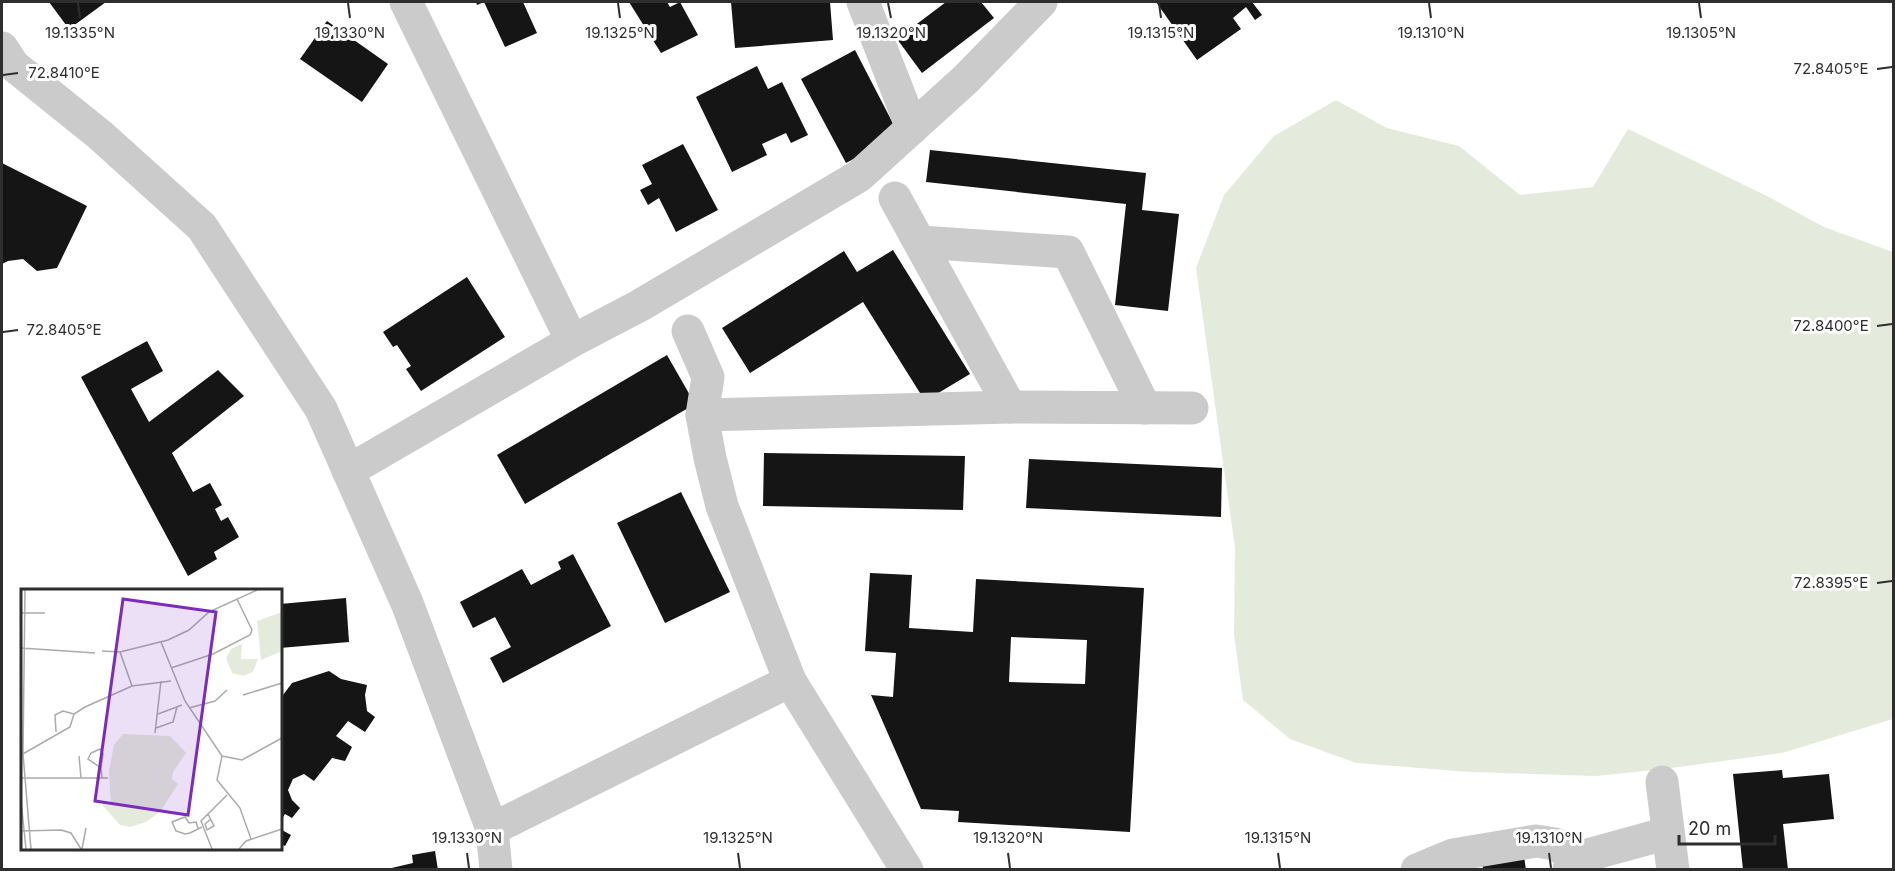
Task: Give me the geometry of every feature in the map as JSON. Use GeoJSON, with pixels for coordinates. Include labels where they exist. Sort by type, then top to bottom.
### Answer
{"type":"FeatureCollection","features":[{"type":"Feature","properties":{"kind":"street"},"geometry":{"type":"LineString","coordinates":[[406,2],[572,341]]}},
{"type":"Feature","properties":{"kind":"street"},"geometry":{"type":"LineString","coordinates":[[863,2],[912,128]]}},
{"type":"Feature","properties":{"kind":"street"},"geometry":{"type":"LineString","coordinates":[[348,471],[572,341],[639,306],[859,176],[966,79],[1041,2]]}},
{"type":"Feature","properties":{"kind":"street"},"geometry":{"type":"LineString","coordinates":[[2,48],[13,65],[100,135],[202,227],[321,409],[407,603],[492,829],[496,870]]}},
{"type":"Feature","properties":{"kind":"street"},"geometry":{"type":"LineString","coordinates":[[895,198],[1010,407]]}},
{"type":"Feature","properties":{"kind":"street"},"geometry":{"type":"LineString","coordinates":[[920,242],[1068,252],[1145,408]]}},
{"type":"Feature","properties":{"kind":"street"},"geometry":{"type":"LineString","coordinates":[[688,330],[708,376],[702,415],[722,506],[790,681],[907,870]]}},
{"type":"Feature","properties":{"kind":"street"},"geometry":{"type":"LineString","coordinates":[[702,415],[1010,407],[1192,408]]}},
{"type":"Feature","properties":{"kind":"street"},"geometry":{"type":"LineString","coordinates":[[492,829],[790,681]]}},
{"type":"Feature","properties":{"kind":"street"},"geometry":{"type":"LineString","coordinates":[[1662,782],[1673,870]]}},
{"type":"Feature","properties":{"kind":"street"},"geometry":{"type":"LineString","coordinates":[[1418,870],[1453,855],[1536,841],[1555,844],[1573,864],[1668,833]]}},
{"type":"Feature","properties":{"kind":"green space"},"geometry":{"type":"Polygon","coordinates":[[[1336,100],[1387,128],[1459,146],[1520,195],[1593,187],[1628,129],[1767,196],[1824,227],[1893,252],[1893,719],[1782,753],[1596,776],[1470,772],[1356,763],[1290,739],[1243,700],[1234,635],[1235,548],[1196,268],[1224,195],[1274,136],[1336,100]]]}},
{"type":"Feature","properties":{"kind":"building"},"geometry":{"type":"Polygon","coordinates":[[[49,2],[106,2],[69,29],[49,2]]]}},
{"type":"Feature","properties":{"kind":"building"},"geometry":{"type":"Polygon","coordinates":[[[484,2],[523,2],[537,33],[505,47],[484,2]]]}},
{"type":"Feature","properties":{"kind":"building"},"geometry":{"type":"Polygon","coordinates":[[[629,2],[667,2],[670,7],[680,2],[698,35],[661,53],[629,2]]]}},
{"type":"Feature","properties":{"kind":"building"},"geometry":{"type":"Polygon","coordinates":[[[731,2],[830,2],[833,40],[735,48],[731,2]]]}},
{"type":"Feature","properties":{"kind":"building"},"geometry":{"type":"Polygon","coordinates":[[[946,2],[981,2],[994,18],[922,73],[897,39],[946,2]]]}},
{"type":"Feature","properties":{"kind":"building"},"geometry":{"type":"Polygon","coordinates":[[[1156,2],[1252,2],[1262,15],[1255,20],[1246,7],[1233,18],[1241,29],[1197,60],[1156,2]]]}},
{"type":"Feature","properties":{"kind":"building"},"geometry":{"type":"Polygon","coordinates":[[[327,21],[388,64],[362,102],[300,59],[327,21]]]}},
{"type":"Feature","properties":{"kind":"building"},"geometry":{"type":"Polygon","coordinates":[[[855,50],[899,135],[846,163],[801,79],[855,50]]]}},
{"type":"Feature","properties":{"kind":"building"},"geometry":{"type":"Polygon","coordinates":[[[757,66],[768,89],[782,82],[808,135],[791,143],[786,133],[762,144],[767,155],[732,172],[696,97],[757,66]]]}},
{"type":"Feature","properties":{"kind":"building"},"geometry":{"type":"Polygon","coordinates":[[[683,144],[718,210],[676,232],[659,198],[648,205],[640,190],[652,184],[642,165],[683,144]]]}},
{"type":"Feature","properties":{"kind":"building"},"geometry":{"type":"Polygon","coordinates":[[[930,150],[1146,173],[1142,210],[1179,214],[1168,311],[1115,305],[1126,204],[926,182],[930,150]]]}},
{"type":"Feature","properties":{"kind":"building"},"geometry":{"type":"Polygon","coordinates":[[[2,163],[87,206],[57,268],[37,271],[23,259],[2,264],[2,163]]]}},
{"type":"Feature","properties":{"kind":"building"},"geometry":{"type":"Polygon","coordinates":[[[893,250],[970,374],[925,401],[863,302],[750,373],[722,328],[844,251],[857,272],[893,250]]]}},
{"type":"Feature","properties":{"kind":"building"},"geometry":{"type":"Polygon","coordinates":[[[467,277],[505,337],[421,391],[406,369],[411,366],[397,345],[393,347],[383,332],[467,277]]]}},
{"type":"Feature","properties":{"kind":"building"},"geometry":{"type":"Polygon","coordinates":[[[147,341],[163,371],[131,389],[149,422],[218,370],[244,396],[172,453],[193,492],[210,483],[222,505],[215,509],[221,521],[228,517],[239,537],[214,552],[217,559],[188,576],[81,377],[147,341]]]}},
{"type":"Feature","properties":{"kind":"building"},"geometry":{"type":"Polygon","coordinates":[[[667,355],[695,404],[525,504],[497,455],[667,355]]]}},
{"type":"Feature","properties":{"kind":"building"},"geometry":{"type":"Polygon","coordinates":[[[764,453],[965,456],[963,510],[763,506],[764,453]]]}},
{"type":"Feature","properties":{"kind":"building"},"geometry":{"type":"Polygon","coordinates":[[[1029,459],[1222,468],[1221,517],[1026,508],[1029,459]]]}},
{"type":"Feature","properties":{"kind":"building"},"geometry":{"type":"Polygon","coordinates":[[[681,492],[730,592],[665,623],[617,523],[681,492]]]}},
{"type":"Feature","properties":{"kind":"building"},"geometry":{"type":"Polygon","coordinates":[[[573,554],[611,626],[503,683],[490,658],[511,647],[495,617],[473,628],[460,602],[522,569],[531,585],[561,569],[558,562],[573,554]]]}},
{"type":"Feature","properties":{"kind":"building"},"geometry":{"type":"Polygon","coordinates":[[[870,573],[912,575],[909,628],[973,632],[976,579],[1144,588],[1130,832],[958,822],[959,811],[921,809],[871,695],[893,697],[896,653],[865,651],[870,573]],[[1011,637],[1009,682],[1085,684],[1087,640],[1011,637]]]}},
{"type":"Feature","properties":{"kind":"building"},"geometry":{"type":"Polygon","coordinates":[[[346,598],[349,642],[282,648],[282,604],[346,598]]]}},
{"type":"Feature","properties":{"kind":"building"},"geometry":{"type":"Polygon","coordinates":[[[329,671],[341,679],[367,685],[365,695],[367,711],[375,717],[365,732],[348,721],[336,736],[352,747],[345,761],[332,758],[314,781],[304,774],[293,779],[288,790],[292,800],[300,808],[292,818],[285,814],[282,819],[282,696],[292,683],[329,671]]]}},
{"type":"Feature","properties":{"kind":"building"},"geometry":{"type":"Polygon","coordinates":[[[1782,770],[1783,778],[1829,774],[1834,819],[1783,824],[1788,870],[1743,870],[1733,774],[1782,770]]]}},
{"type":"Feature","properties":{"kind":"building"},"geometry":{"type":"Polygon","coordinates":[[[282,830],[291,835],[285,846],[282,845],[282,830]]]}},
{"type":"Feature","properties":{"kind":"building"},"geometry":{"type":"Polygon","coordinates":[[[1523,849],[1526,870],[1484,870],[1481,863],[1523,849]]]}},
{"type":"Feature","properties":{"kind":"building"},"geometry":{"type":"Polygon","coordinates":[[[435,851],[438,870],[383,870],[413,863],[412,855],[435,851]]]}}]}
